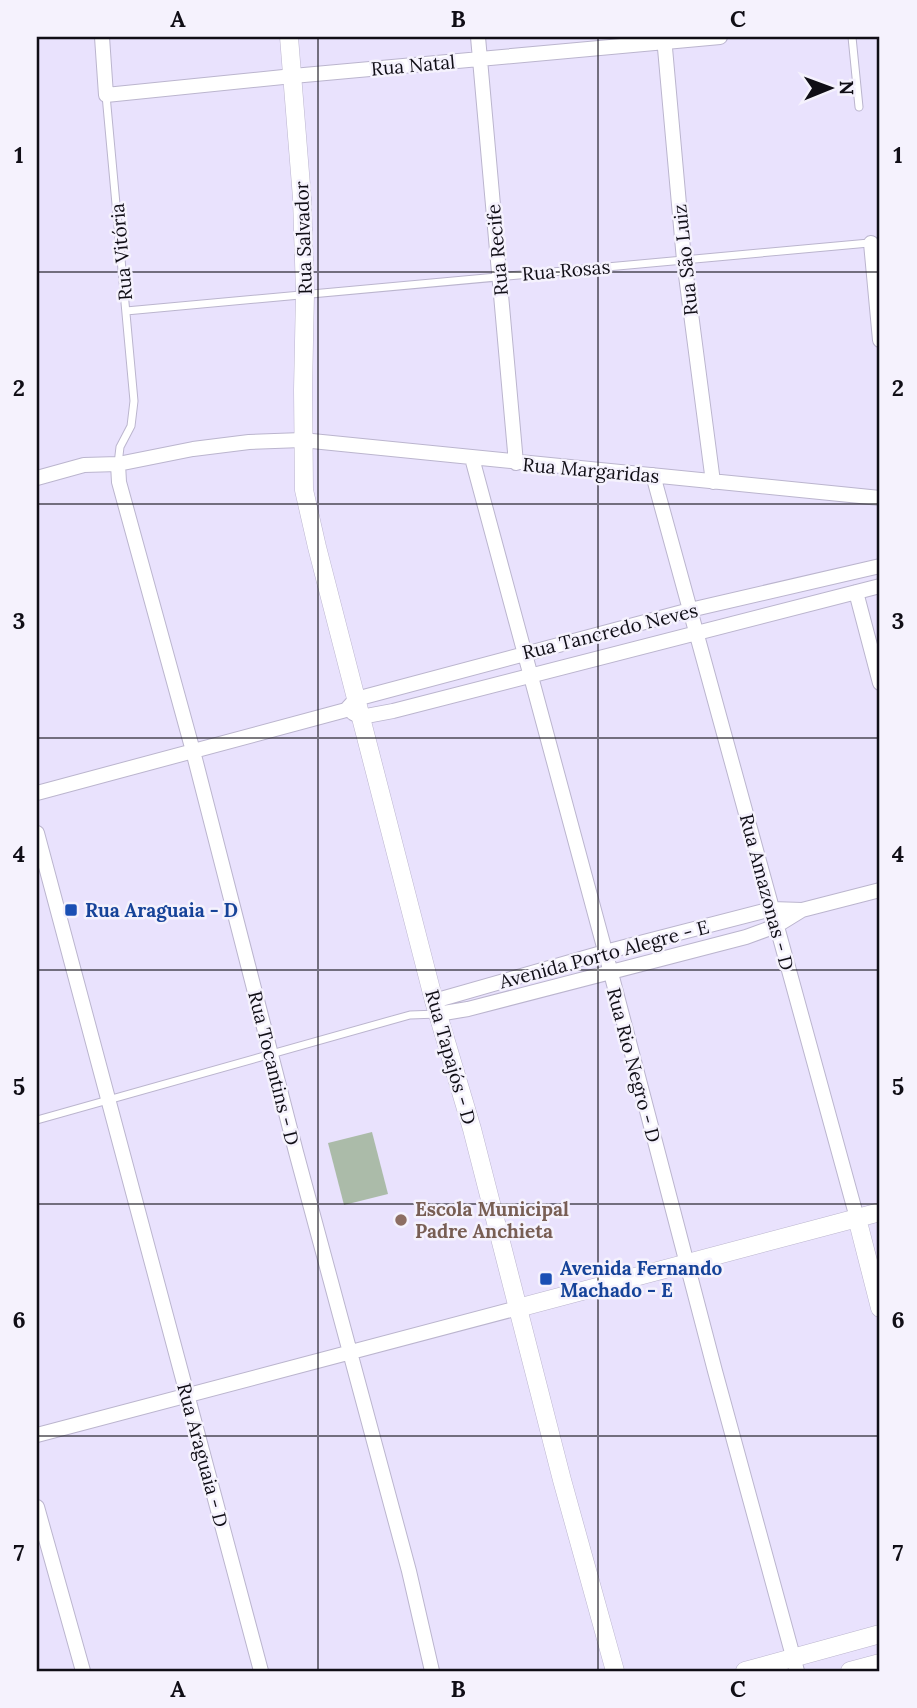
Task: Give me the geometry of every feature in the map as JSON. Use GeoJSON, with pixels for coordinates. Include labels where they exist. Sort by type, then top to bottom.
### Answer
{"type":"FeatureCollection","features":[{"type":"Feature","properties":{"kind":"street","name":"Rua Vitória"},"geometry":{"type":"LineString","coordinates":[[102,37],[106,95]]}},
{"type":"Feature","properties":{"kind":"street","name":"Rua Salvador"},"geometry":{"type":"LineString","coordinates":[[289,37],[302,198],[305,293],[302,440]]}},
{"type":"Feature","properties":{"kind":"street","name":"Rua Recife"},"geometry":{"type":"LineString","coordinates":[[478,37],[516,463]]}},
{"type":"Feature","properties":{"kind":"street","name":"Rua Natal"},"geometry":{"type":"LineString","coordinates":[[106,95],[665,39],[720,37]]}},
{"type":"Feature","properties":{"kind":"street","name":"Rua São Luiz"},"geometry":{"type":"LineString","coordinates":[[665,39],[684,260],[713,482]]}},
{"type":"Feature","properties":{"kind":"street"},"geometry":{"type":"LineString","coordinates":[[875,242],[880,340]]}},
{"type":"Feature","properties":{"kind":"street","name":"Rua Margaridas"},"geometry":{"type":"LineString","coordinates":[[37,478],[84,466],[118,464],[204,448],[249,442],[302,440],[880,498]]}},
{"type":"Feature","properties":{"kind":"street","name":"Rua Tapajós - D"},"geometry":{"type":"LineString","coordinates":[[302,440],[304,490],[354,709],[469,1118],[562,1480],[615,1671]]}},
{"type":"Feature","properties":{"kind":"street","name":"Rua Rio Negro - D"},"geometry":{"type":"LineString","coordinates":[[472,458],[795,1664]]}},
{"type":"Feature","properties":{"kind":"street","name":"Rua Tocantins - D"},"geometry":{"type":"LineString","coordinates":[[118,464],[120,482],[409,1571],[432,1671]]}},
{"type":"Feature","properties":{"kind":"street","name":"Rua Amazonas - D"},"geometry":{"type":"LineString","coordinates":[[653,475],[880,1308]]}},
{"type":"Feature","properties":{"kind":"street","name":"Rua Tancredo Neves"},"geometry":{"type":"LineString","coordinates":[[37,793],[354,709],[524,653],[690,610],[880,566]]}},
{"type":"Feature","properties":{"kind":"street","name":"Rua Tancredo Neves"},"geometry":{"type":"LineString","coordinates":[[354,709],[393,711],[880,586]]}},
{"type":"Feature","properties":{"kind":"street"},"geometry":{"type":"LineString","coordinates":[[856,592],[880,683]]}},
{"type":"Feature","properties":{"kind":"street","name":"Rua Araguaia - D"},"geometry":{"type":"LineString","coordinates":[[37,833],[261,1671]]}},
{"type":"Feature","properties":{"kind":"street","name":"Avenida Porto Alegre - E"},"geometry":{"type":"LineString","coordinates":[[436,1007],[605,952],[772,909],[802,910],[880,890]]}},
{"type":"Feature","properties":{"kind":"street","name":"Avenida Porto Alegre - E"},"geometry":{"type":"LineString","coordinates":[[436,1007],[468,1009],[611,973],[746,937],[776,926],[802,910]]}},
{"type":"Feature","properties":{"kind":"street"},"geometry":{"type":"LineString","coordinates":[[37,1435],[880,1212]]}},
{"type":"Feature","properties":{"kind":"street"},"geometry":{"type":"LineString","coordinates":[[37,1507],[83,1671]]}},
{"type":"Feature","properties":{"kind":"street"},"geometry":{"type":"LineString","coordinates":[[745,1671],[795,1664],[880,1634]]}},
{"type":"Feature","properties":{"kind":"street"},"geometry":{"type":"LineString","coordinates":[[850,1671],[880,1663]]}},
{"type":"Feature","properties":{"kind":"lane"},"geometry":{"type":"LineString","coordinates":[[852,37],[859,107]]}},
{"type":"Feature","properties":{"kind":"lane","name":"Rua Vitória"},"geometry":{"type":"LineString","coordinates":[[106,95],[134,401],[131,426],[120,447],[118,464]]}},
{"type":"Feature","properties":{"kind":"lane","name":"Rua Rosas"},"geometry":{"type":"LineString","coordinates":[[126,311],[875,242]]}},
{"type":"Feature","properties":{"kind":"lane","name":"Avenida Porto Alegre - E"},"geometry":{"type":"LineString","coordinates":[[410,1015],[436,1007]]}},
{"type":"Feature","properties":{"kind":"lane","name":"Avenida Porto Alegre - E"},"geometry":{"type":"LineString","coordinates":[[37,1120],[436,1007]]}},
{"type":"Feature","properties":{"kind":"green space"},"geometry":{"type":"Polygon","coordinates":[[[372,1132],[388,1194],[344,1205],[328,1143],[372,1132]]]}},
{"type":"Feature","properties":{"kind":"place","name":"Rua Araguaia - D"},"geometry":{"type":"Point","coordinates":[71,910]}},
{"type":"Feature","properties":{"kind":"place","name":"Escola Municipal Padre Anchieta"},"geometry":{"type":"Point","coordinates":[401,1220]}},
{"type":"Feature","properties":{"kind":"place","name":"Avenida Fernando Machado - E"},"geometry":{"type":"Point","coordinates":[546,1279]}}]}
